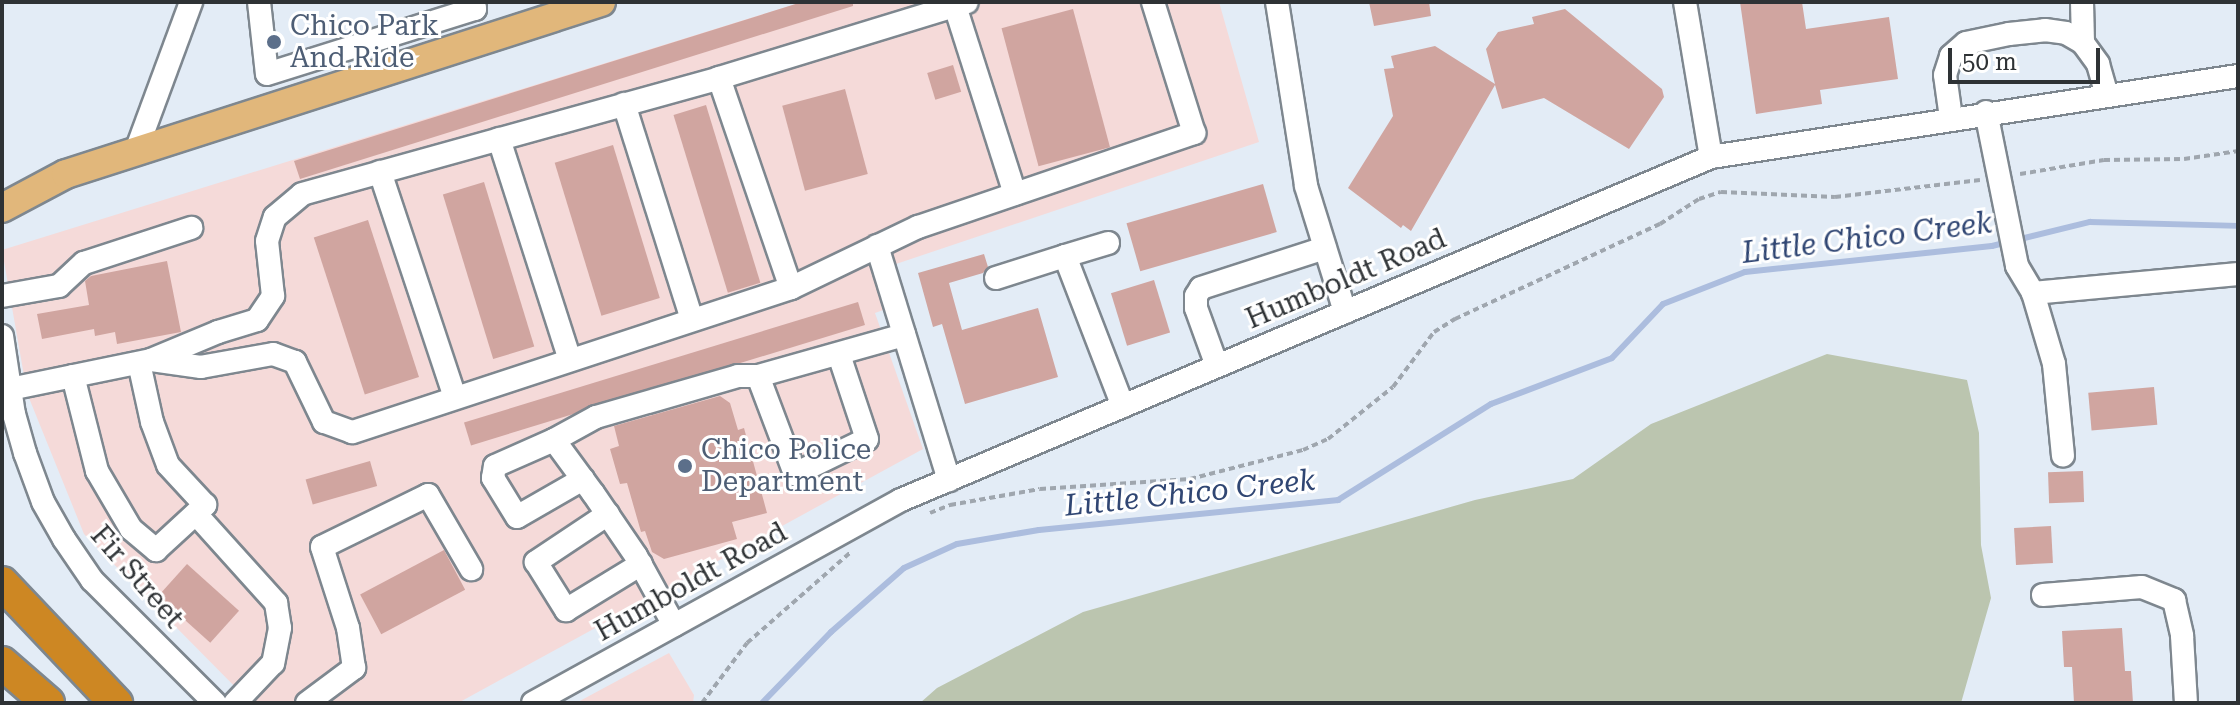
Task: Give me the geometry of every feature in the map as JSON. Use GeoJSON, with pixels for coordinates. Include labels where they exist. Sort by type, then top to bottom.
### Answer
{"type":"FeatureCollection","features":[{"type":"Feature","properties":{"kind":"highway"},"geometry":{"type":"LineString","coordinates":[[2,583],[116,703]]}},
{"type":"Feature","properties":{"kind":"highway"},"geometry":{"type":"LineString","coordinates":[[2,663],[48,703]]}},
{"type":"Feature","properties":{"kind":"main road"},"geometry":{"type":"LineString","coordinates":[[2,208],[66,174],[601,2]]}},
{"type":"Feature","properties":{"kind":"street"},"geometry":{"type":"LineString","coordinates":[[136,151],[191,2]]}},
{"type":"Feature","properties":{"kind":"street"},"geometry":{"type":"LineString","coordinates":[[259,2],[267,74],[288,101]]}},
{"type":"Feature","properties":{"kind":"street"},"geometry":{"type":"LineString","coordinates":[[267,74],[475,9],[474,2]]}},
{"type":"Feature","properties":{"kind":"street"},"geometry":{"type":"LineString","coordinates":[[145,362],[201,367],[273,354],[295,362],[324,422],[352,432],[791,288],[918,227],[1194,133],[1153,2]]}},
{"type":"Feature","properties":{"kind":"street"},"geometry":{"type":"LineString","coordinates":[[1277,2],[1306,186],[1345,312]]}},
{"type":"Feature","properties":{"kind":"street"},"geometry":{"type":"LineString","coordinates":[[1685,2],[1711,157]]}},
{"type":"Feature","properties":{"kind":"street"},"geometry":{"type":"LineString","coordinates":[[2082,2],[2083,43]]}},
{"type":"Feature","properties":{"kind":"street"},"geometry":{"type":"LineString","coordinates":[[10,389],[145,362],[218,332],[257,320],[273,296],[267,241],[275,217],[302,194],[719,78],[961,4],[1015,194]]}},
{"type":"Feature","properties":{"kind":"street"},"geometry":{"type":"LineString","coordinates":[[1951,118],[1945,75],[1951,56],[1966,43],[2045,30],[2066,33],[2083,43],[2098,64],[2107,95]]}},
{"type":"Feature","properties":{"kind":"street","name":"Humboldt Road"},"geometry":{"type":"LineString","coordinates":[[543,701],[901,500],[1711,157],[1986,112],[2238,76]]}},
{"type":"Feature","properties":{"kind":"street"},"geometry":{"type":"LineString","coordinates":[[719,78],[791,288]]}},
{"type":"Feature","properties":{"kind":"street"},"geometry":{"type":"LineString","coordinates":[[624,104],[692,320]]}},
{"type":"Feature","properties":{"kind":"street"},"geometry":{"type":"LineString","coordinates":[[1986,112],[2015,255],[2033,293],[2054,364],[2063,456]]}},
{"type":"Feature","properties":{"kind":"street"},"geometry":{"type":"LineString","coordinates":[[499,139],[570,360]]}},
{"type":"Feature","properties":{"kind":"street"},"geometry":{"type":"LineString","coordinates":[[380,172],[455,397]]}},
{"type":"Feature","properties":{"kind":"street"},"geometry":{"type":"LineString","coordinates":[[2,296],[59,286],[84,263],[191,228]]}},
{"type":"Feature","properties":{"kind":"street"},"geometry":{"type":"LineString","coordinates":[[996,278],[1108,243]]}},
{"type":"Feature","properties":{"kind":"street"},"geometry":{"type":"LineString","coordinates":[[877,246],[949,480]]}},
{"type":"Feature","properties":{"kind":"street"},"geometry":{"type":"LineString","coordinates":[[1217,366],[1196,308],[1196,296],[1201,288],[1325,248]]}},
{"type":"Feature","properties":{"kind":"street"},"geometry":{"type":"LineString","coordinates":[[1065,256],[1123,406]]}},
{"type":"Feature","properties":{"kind":"street"},"geometry":{"type":"LineString","coordinates":[[2033,293],[2238,274]]}},
{"type":"Feature","properties":{"kind":"street"},"geometry":{"type":"LineString","coordinates":[[583,479],[517,517],[493,478],[495,466],[596,417],[738,376],[758,376],[904,335]]}},
{"type":"Feature","properties":{"kind":"street","name":"Fir Street"},"geometry":{"type":"LineString","coordinates":[[2,338],[25,453],[43,502],[64,539],[92,580],[215,703]]}},
{"type":"Feature","properties":{"kind":"street"},"geometry":{"type":"LineString","coordinates":[[758,376],[795,474],[867,439],[839,355]]}},
{"type":"Feature","properties":{"kind":"street"},"geometry":{"type":"LineString","coordinates":[[73,376],[97,471],[131,529],[156,550],[205,505],[168,465],[152,422],[145,362]]}},
{"type":"Feature","properties":{"kind":"street"},"geometry":{"type":"LineString","coordinates":[[554,440],[641,564],[674,625]]}},
{"type":"Feature","properties":{"kind":"street"},"geometry":{"type":"LineString","coordinates":[[307,703],[354,668],[348,628],[322,547],[428,495],[471,569]]}},
{"type":"Feature","properties":{"kind":"street"},"geometry":{"type":"LineString","coordinates":[[196,514],[276,603],[280,628],[273,663],[235,703]]}},
{"type":"Feature","properties":{"kind":"street"},"geometry":{"type":"LineString","coordinates":[[608,514],[536,562],[566,610],[641,564]]}},
{"type":"Feature","properties":{"kind":"street"},"geometry":{"type":"LineString","coordinates":[[2043,595],[2142,587],[2174,600],[2182,636],[2186,703]]}},
{"type":"Feature","properties":{"kind":"path"},"geometry":{"type":"LineString","coordinates":[[925,515],[950,505],[1040,489],[1190,479],[1303,450],[1328,439],[1393,387],[1434,332],[1455,319],[1660,224],[1699,199],[1721,192],[1835,197],[2000,177],[2104,160],[2184,159],[2238,151]]}},
{"type":"Feature","properties":{"kind":"path"},"geometry":{"type":"LineString","coordinates":[[702,703],[747,643],[775,622],[802,592],[864,545]]}},
{"type":"Feature","properties":{"kind":"shaded area"},"geometry":{"type":"Polygon","coordinates":[[[802,2],[1219,2],[1259,142],[896,264],[908,301],[875,313],[923,449],[458,703],[251,703],[84,534],[27,393],[2,250],[802,2]]]}},
{"type":"Feature","properties":{"kind":"shaded area"},"geometry":{"type":"Polygon","coordinates":[[[669,653],[694,695],[693,703],[576,703],[669,653]]]}},
{"type":"Feature","properties":{"kind":"green space"},"geometry":{"type":"Polygon","coordinates":[[[1827,354],[1967,380],[1979,433],[1981,545],[1991,598],[1961,703],[920,703],[937,688],[1083,612],[1475,500],[1573,479],[1651,424],[1827,354]]]}},
{"type":"Feature","properties":{"kind":"building"},"geometry":{"type":"Polygon","coordinates":[[[802,2],[853,2],[853,6],[300,179],[294,161],[802,2]]]}},
{"type":"Feature","properties":{"kind":"building"},"geometry":{"type":"Polygon","coordinates":[[[1369,2],[1429,2],[1431,16],[1374,26],[1369,2]]]}},
{"type":"Feature","properties":{"kind":"building"},"geometry":{"type":"Polygon","coordinates":[[[1740,2],[1802,2],[1806,29],[1889,17],[1898,79],[1820,90],[1822,104],[1756,114],[1740,2]]]}},
{"type":"Feature","properties":{"kind":"building"},"geometry":{"type":"Polygon","coordinates":[[[1073,9],[1110,147],[1039,166],[1002,28],[1073,9]]]}},
{"type":"Feature","properties":{"kind":"building"},"geometry":{"type":"Polygon","coordinates":[[[1565,9],[1662,89],[1664,97],[1629,149],[1544,98],[1502,109],[1495,85],[1411,231],[1403,225],[1401,228],[1348,188],[1393,116],[1384,69],[1394,68],[1391,56],[1435,46],[1495,84],[1486,49],[1498,32],[1534,24],[1532,17],[1565,9]]]}},
{"type":"Feature","properties":{"kind":"building"},"geometry":{"type":"Polygon","coordinates":[[[953,65],[961,92],[935,100],[927,73],[953,65]]]}},
{"type":"Feature","properties":{"kind":"building"},"geometry":{"type":"Polygon","coordinates":[[[845,89],[868,174],[805,191],[782,106],[845,89]]]}},
{"type":"Feature","properties":{"kind":"building"},"geometry":{"type":"Polygon","coordinates":[[[706,105],[760,283],[728,293],[673,115],[706,105]]]}},
{"type":"Feature","properties":{"kind":"building"},"geometry":{"type":"Polygon","coordinates":[[[613,145],[660,298],[601,316],[555,163],[613,145]]]}},
{"type":"Feature","properties":{"kind":"building"},"geometry":{"type":"Polygon","coordinates":[[[484,182],[534,346],[493,359],[443,195],[484,182]]]}},
{"type":"Feature","properties":{"kind":"building"},"geometry":{"type":"Polygon","coordinates":[[[1263,184],[1277,232],[1140,271],[1127,223],[1263,184]]]}},
{"type":"Feature","properties":{"kind":"building"},"geometry":{"type":"Polygon","coordinates":[[[368,220],[419,377],[365,395],[314,238],[368,220]]]}},
{"type":"Feature","properties":{"kind":"building"},"geometry":{"type":"Polygon","coordinates":[[[984,254],[988,267],[983,273],[949,283],[962,330],[1038,308],[1058,377],[965,404],[942,324],[933,327],[918,273],[984,254]]]}},
{"type":"Feature","properties":{"kind":"building"},"geometry":{"type":"Polygon","coordinates":[[[167,261],[181,332],[117,344],[115,332],[95,336],[94,329],[42,339],[37,314],[89,305],[85,281],[91,276],[167,261]]]}},
{"type":"Feature","properties":{"kind":"building"},"geometry":{"type":"Polygon","coordinates":[[[1154,280],[1170,333],[1127,346],[1111,293],[1154,280]]]}},
{"type":"Feature","properties":{"kind":"building"},"geometry":{"type":"Polygon","coordinates":[[[858,302],[865,325],[471,445],[464,422],[858,302]]]}},
{"type":"Feature","properties":{"kind":"building"},"geometry":{"type":"Polygon","coordinates":[[[2154,387],[2157,425],[2092,431],[2088,393],[2154,387]]]}},
{"type":"Feature","properties":{"kind":"building","name":"Chico Police Department"},"geometry":{"type":"Polygon","coordinates":[[[720,396],[730,403],[738,430],[744,428],[767,513],[732,522],[737,539],[664,559],[652,552],[645,531],[641,532],[627,483],[620,484],[610,449],[619,446],[614,426],[720,396]]]}},
{"type":"Feature","properties":{"kind":"building"},"geometry":{"type":"Polygon","coordinates":[[[370,461],[377,486],[313,504],[306,479],[370,461]]]}},
{"type":"Feature","properties":{"kind":"building"},"geometry":{"type":"Polygon","coordinates":[[[2083,471],[2084,502],[2049,503],[2048,472],[2083,471]]]}},
{"type":"Feature","properties":{"kind":"building"},"geometry":{"type":"Polygon","coordinates":[[[2051,526],[2053,563],[2016,565],[2014,528],[2051,526]]]}},
{"type":"Feature","properties":{"kind":"building"},"geometry":{"type":"Polygon","coordinates":[[[444,550],[465,590],[381,634],[360,595],[444,550]]]}},
{"type":"Feature","properties":{"kind":"building"},"geometry":{"type":"Polygon","coordinates":[[[187,564],[239,611],[210,643],[158,596],[187,564]]]}},
{"type":"Feature","properties":{"kind":"building"},"geometry":{"type":"Polygon","coordinates":[[[2122,628],[2125,671],[2131,671],[2133,703],[2074,703],[2072,667],[2064,667],[2062,631],[2122,628]]]}},
{"type":"Feature","properties":{"kind":"waterway","name":"Little Chico Creek"},"geometry":{"type":"LineString","coordinates":[[762,703],[831,632],[904,568],[957,544],[1039,530],[1338,500],[1491,404],[1612,358],[1663,304],[1745,272],[1992,246],[2090,222],[2238,226]]}},
{"type":"Feature","properties":{"kind":"place","name":"Chico Park And Ride"},"geometry":{"type":"Point","coordinates":[274,42]}},
{"type":"Feature","properties":{"kind":"place","name":"Chico Police Department"},"geometry":{"type":"Point","coordinates":[685,466]}}]}
